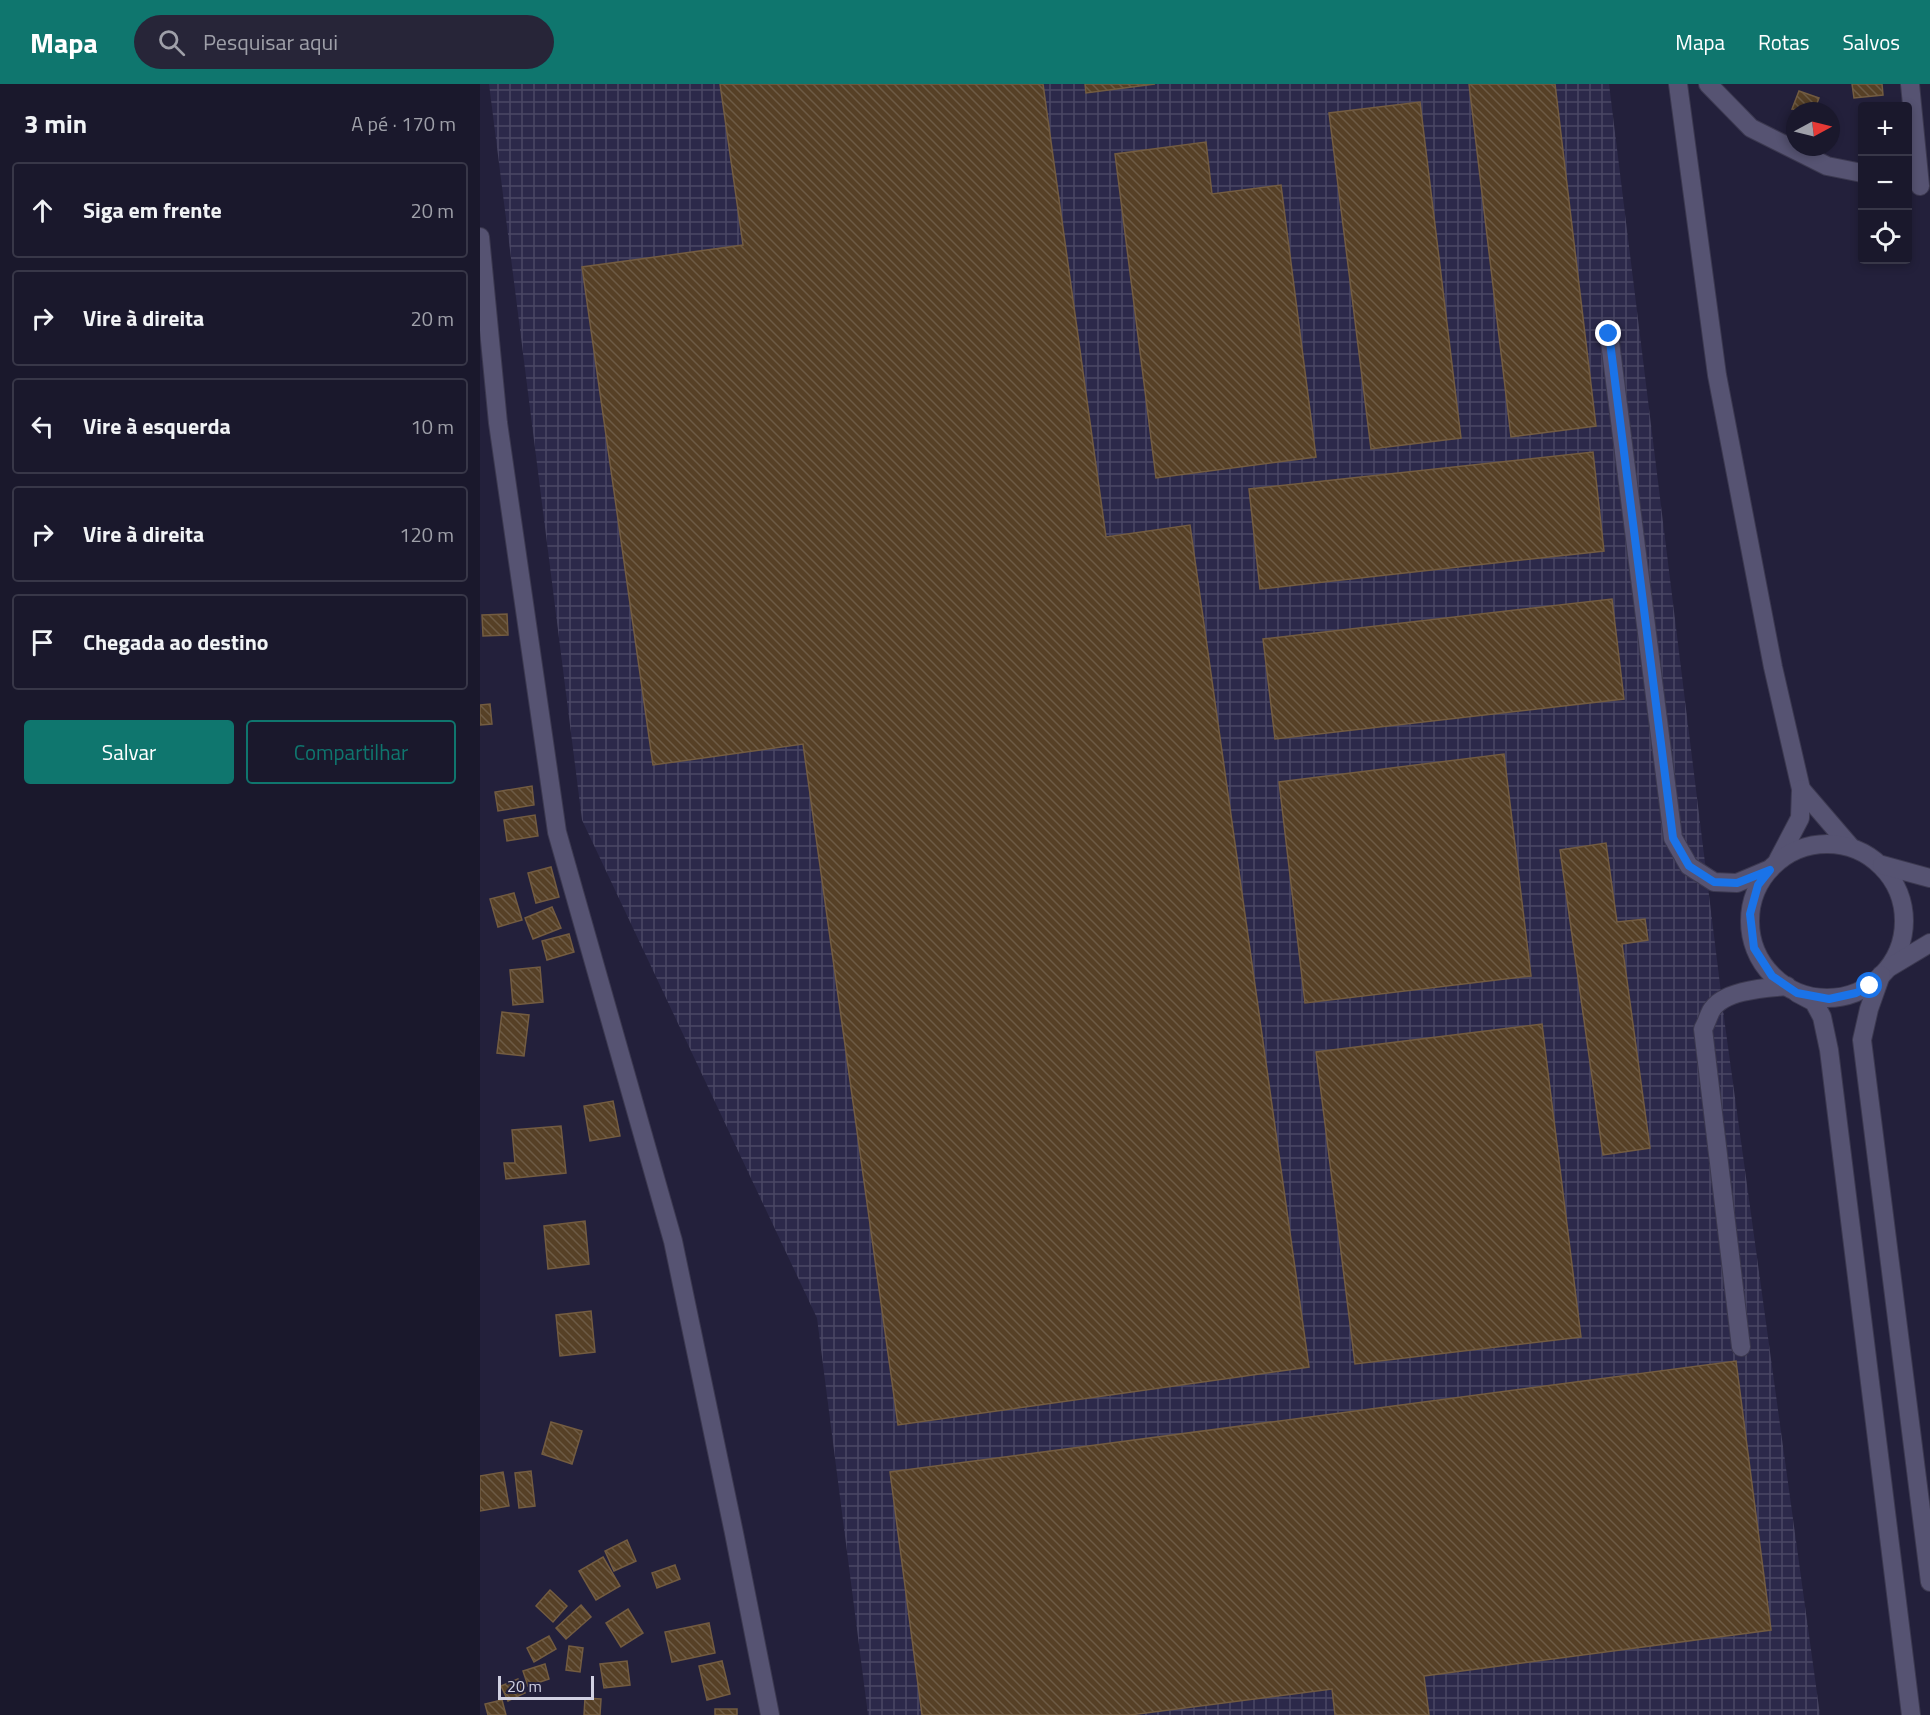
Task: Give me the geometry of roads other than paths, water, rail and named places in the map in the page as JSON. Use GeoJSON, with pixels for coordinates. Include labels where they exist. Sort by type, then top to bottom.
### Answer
{"type":"FeatureCollection","features":[{"type":"Feature","properties":{"kind":"street"},"geometry":{"type":"LineString","coordinates":[[1678,84],[1717,375],[1773,667],[1801,789],[1800,818],[1774,865],[1758,885],[1750,914],[1754,948],[1772,976],[1814,1002],[1822,1017],[1829,1050],[1911,1715]]}},
{"type":"Feature","properties":{"kind":"street"},"geometry":{"type":"LineString","coordinates":[[1708,84],[1751,128],[1827,166],[1858,172]]}},
{"type":"Feature","properties":{"kind":"street"},"geometry":{"type":"LineString","coordinates":[[1910,84],[1919,185]]}},
{"type":"Feature","properties":{"kind":"street"},"geometry":{"type":"LineString","coordinates":[[480,237],[498,423],[557,832],[672,1240],[770,1715]]}},
{"type":"Feature","properties":{"kind":"street"},"geometry":{"type":"LineString","coordinates":[[1609,334],[1673,838],[1689,866],[1714,882],[1737,883],[1813,844],[1850,846]]}},
{"type":"Feature","properties":{"kind":"street"},"geometry":{"type":"LineString","coordinates":[[1801,789],[1850,846],[1882,866],[1930,878]]}},
{"type":"Feature","properties":{"kind":"street"},"geometry":{"type":"LineString","coordinates":[[1882,866],[1900,894],[1905,916],[1898,953],[1886,971],[1869,1009],[1862,1040],[1930,1582]]}},
{"type":"Feature","properties":{"kind":"street"},"geometry":{"type":"LineString","coordinates":[[1741,1347],[1703,1029],[1712,1009],[1733,994],[1752,989],[1792,989],[1829,999],[1856,993],[1870,986],[1886,971],[1930,943]]}}]}
